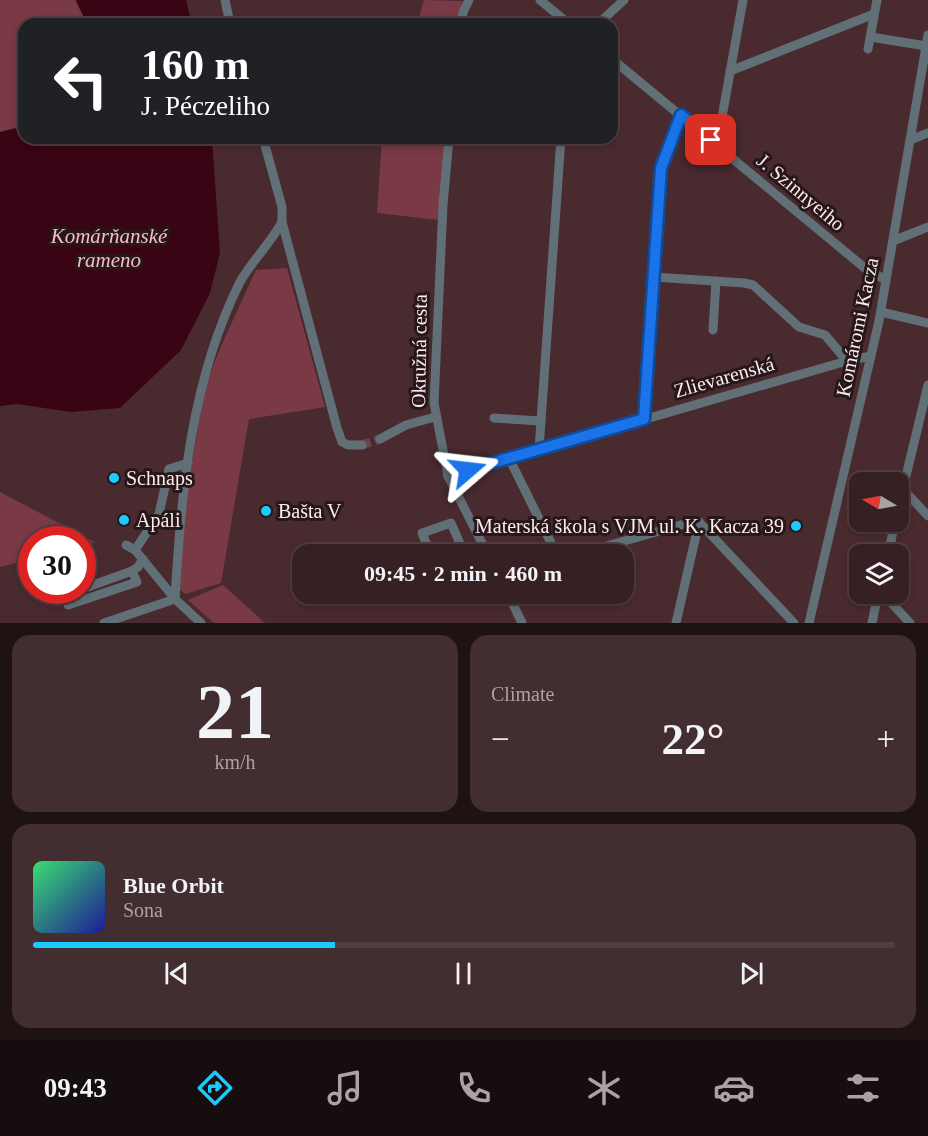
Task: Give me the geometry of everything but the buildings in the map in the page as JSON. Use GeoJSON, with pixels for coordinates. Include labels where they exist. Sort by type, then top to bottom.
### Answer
{"type":"FeatureCollection","features":[{"type":"Feature","properties":{"kind":"street"},"geometry":{"type":"LineString","coordinates":[[225,0],[229,18]]}},
{"type":"Feature","properties":{"kind":"street"},"geometry":{"type":"LineString","coordinates":[[462,18],[469,0]]}},
{"type":"Feature","properties":{"kind":"street"},"geometry":{"type":"LineString","coordinates":[[540,0],[562,18]]}},
{"type":"Feature","properties":{"kind":"street"},"geometry":{"type":"LineString","coordinates":[[604,18],[624,0]]}},
{"type":"Feature","properties":{"kind":"street"},"geometry":{"type":"LineString","coordinates":[[717,145],[743,0]]}},
{"type":"Feature","properties":{"kind":"street"},"geometry":{"type":"LineString","coordinates":[[868,49],[877,0]]}},
{"type":"Feature","properties":{"kind":"street"},"geometry":{"type":"LineString","coordinates":[[730,71],[874,14]]}},
{"type":"Feature","properties":{"kind":"street"},"geometry":{"type":"LineString","coordinates":[[871,37],[927,39]]}},
{"type":"Feature","properties":{"kind":"street","name":"Komáromi Kacza"},"geometry":{"type":"LineString","coordinates":[[809,623],[881,312],[927,39]]}},
{"type":"Feature","properties":{"kind":"street","name":"J. Szinnyeiho"},"geometry":{"type":"LineString","coordinates":[[618,64],[866,269],[886,280]]}},
{"type":"Feature","properties":{"kind":"street"},"geometry":{"type":"LineString","coordinates":[[644,419],[661,168],[681,115]]}},
{"type":"Feature","properties":{"kind":"street"},"geometry":{"type":"LineString","coordinates":[[910,140],[928,133]]}},
{"type":"Feature","properties":{"kind":"street"},"geometry":{"type":"LineString","coordinates":[[265,144],[282,207],[282,222],[341,440],[348,445],[362,445]]}},
{"type":"Feature","properties":{"kind":"street","name":"Okružná cesta"},"geometry":{"type":"LineString","coordinates":[[449,144],[433,390],[435,417],[448,476],[482,544]]}},
{"type":"Feature","properties":{"kind":"street"},"geometry":{"type":"LineString","coordinates":[[539,449],[561,144]]}},
{"type":"Feature","properties":{"kind":"street"},"geometry":{"type":"LineString","coordinates":[[175,599],[179,527],[200,387],[240,284],[282,222]]}},
{"type":"Feature","properties":{"kind":"street"},"geometry":{"type":"LineString","coordinates":[[893,240],[928,227]]}},
{"type":"Feature","properties":{"kind":"street"},"geometry":{"type":"LineString","coordinates":[[654,278],[753,285],[799,327],[825,335],[847,361]]}},
{"type":"Feature","properties":{"kind":"street"},"geometry":{"type":"LineString","coordinates":[[713,330],[716,281]]}},
{"type":"Feature","properties":{"kind":"street"},"geometry":{"type":"LineString","coordinates":[[881,312],[928,323]]}},
{"type":"Feature","properties":{"kind":"street","name":"Zlievarenská"},"geometry":{"type":"LineString","coordinates":[[448,476],[871,356]]}},
{"type":"Feature","properties":{"kind":"street"},"geometry":{"type":"LineString","coordinates":[[907,472],[928,389]]}},
{"type":"Feature","properties":{"kind":"street"},"geometry":{"type":"LineString","coordinates":[[380,439],[406,425],[435,417]]}},
{"type":"Feature","properties":{"kind":"street"},"geometry":{"type":"LineString","coordinates":[[494,418],[541,421]]}},
{"type":"Feature","properties":{"kind":"street"},"geometry":{"type":"LineString","coordinates":[[509,458],[552,544]]}},
{"type":"Feature","properties":{"kind":"street"},"geometry":{"type":"LineString","coordinates":[[135,550],[159,514],[169,469],[188,462]]}},
{"type":"Feature","properties":{"kind":"street"},"geometry":{"type":"LineString","coordinates":[[909,495],[928,516]]}},
{"type":"Feature","properties":{"kind":"street"},"geometry":{"type":"LineString","coordinates":[[614,544],[695,521],[699,522],[794,623]]}},
{"type":"Feature","properties":{"kind":"street"},"geometry":{"type":"LineString","coordinates":[[676,623],[699,522]]}},
{"type":"Feature","properties":{"kind":"street"},"geometry":{"type":"LineString","coordinates":[[426,544],[422,533],[451,523],[460,544]]}},
{"type":"Feature","properties":{"kind":"street"},"geometry":{"type":"LineString","coordinates":[[126,545],[135,550],[175,599],[201,623]]}},
{"type":"Feature","properties":{"kind":"street"},"geometry":{"type":"LineString","coordinates":[[96,584],[132,571],[138,567],[142,559]]}},
{"type":"Feature","properties":{"kind":"street"},"geometry":{"type":"LineString","coordinates":[[96,596],[137,582],[132,571]]}},
{"type":"Feature","properties":{"kind":"street"},"geometry":{"type":"LineString","coordinates":[[104,623],[175,599]]}},
{"type":"Feature","properties":{"kind":"street"},"geometry":{"type":"LineString","coordinates":[[513,604],[522,623]]}},
{"type":"Feature","properties":{"kind":"street"},"geometry":{"type":"LineString","coordinates":[[872,623],[877,604]]}},
{"type":"Feature","properties":{"kind":"street"},"geometry":{"type":"LineString","coordinates":[[890,604],[910,623]]}},
{"type":"Feature","properties":{"kind":"shaded area"},"geometry":{"type":"Polygon","coordinates":[[[0,0],[75,0],[84,18],[18,18],[18,128],[0,132],[0,0]]]}},
{"type":"Feature","properties":{"kind":"shaded area"},"geometry":{"type":"Polygon","coordinates":[[[424,0],[462,1],[460,18],[419,18],[424,0]]]}},
{"type":"Feature","properties":{"kind":"shaded area"},"geometry":{"type":"Polygon","coordinates":[[[382,144],[446,144],[438,220],[377,213],[382,144]]]}},
{"type":"Feature","properties":{"kind":"shaded area"},"geometry":{"type":"Polygon","coordinates":[[[287,268],[325,407],[249,419],[221,583],[185,594],[179,589],[181,530],[204,390],[221,346],[256,270],[287,268]]]}},
{"type":"Feature","properties":{"kind":"shaded area"},"geometry":{"type":"Polygon","coordinates":[[[0,492],[65,526],[18,526],[18,562],[0,567],[0,492]]]}},
{"type":"Feature","properties":{"kind":"shaded area"},"geometry":{"type":"Polygon","coordinates":[[[223,585],[265,623],[214,623],[188,600],[223,585]]]}},
{"type":"Feature","properties":{"kind":"water"},"geometry":{"type":"Polygon","coordinates":[[[76,0],[186,0],[190,18],[84,18],[76,0]]]}},
{"type":"Feature","properties":{"kind":"water","name":"Komárňanské rameno"},"geometry":{"type":"Polygon","coordinates":[[[18,128],[18,144],[212,144],[220,253],[210,293],[181,350],[120,408],[71,412],[17,404],[0,406],[0,132],[18,128]]]}},
{"type":"Feature","properties":{"kind":"tunnel"},"geometry":{"type":"LineString","coordinates":[[362,445],[380,439]]}},
{"type":"Feature","properties":{"kind":"place","name":"Schnaps"},"geometry":{"type":"Point","coordinates":[114,478]}},
{"type":"Feature","properties":{"kind":"place","name":"Bašta V"},"geometry":{"type":"Point","coordinates":[266,511]}},
{"type":"Feature","properties":{"kind":"place","name":"Apáli"},"geometry":{"type":"Point","coordinates":[124,520]}},
{"type":"Feature","properties":{"kind":"place","name":"Materská škola s VJM ul. K. Kacza 39"},"geometry":{"type":"Point","coordinates":[796,526]}},
{"type":"Feature","properties":{"kind":"route"},"geometry":{"type":"LineString","coordinates":[[468,470],[644,419],[661,168],[681,115],[711,140]]}}]}
